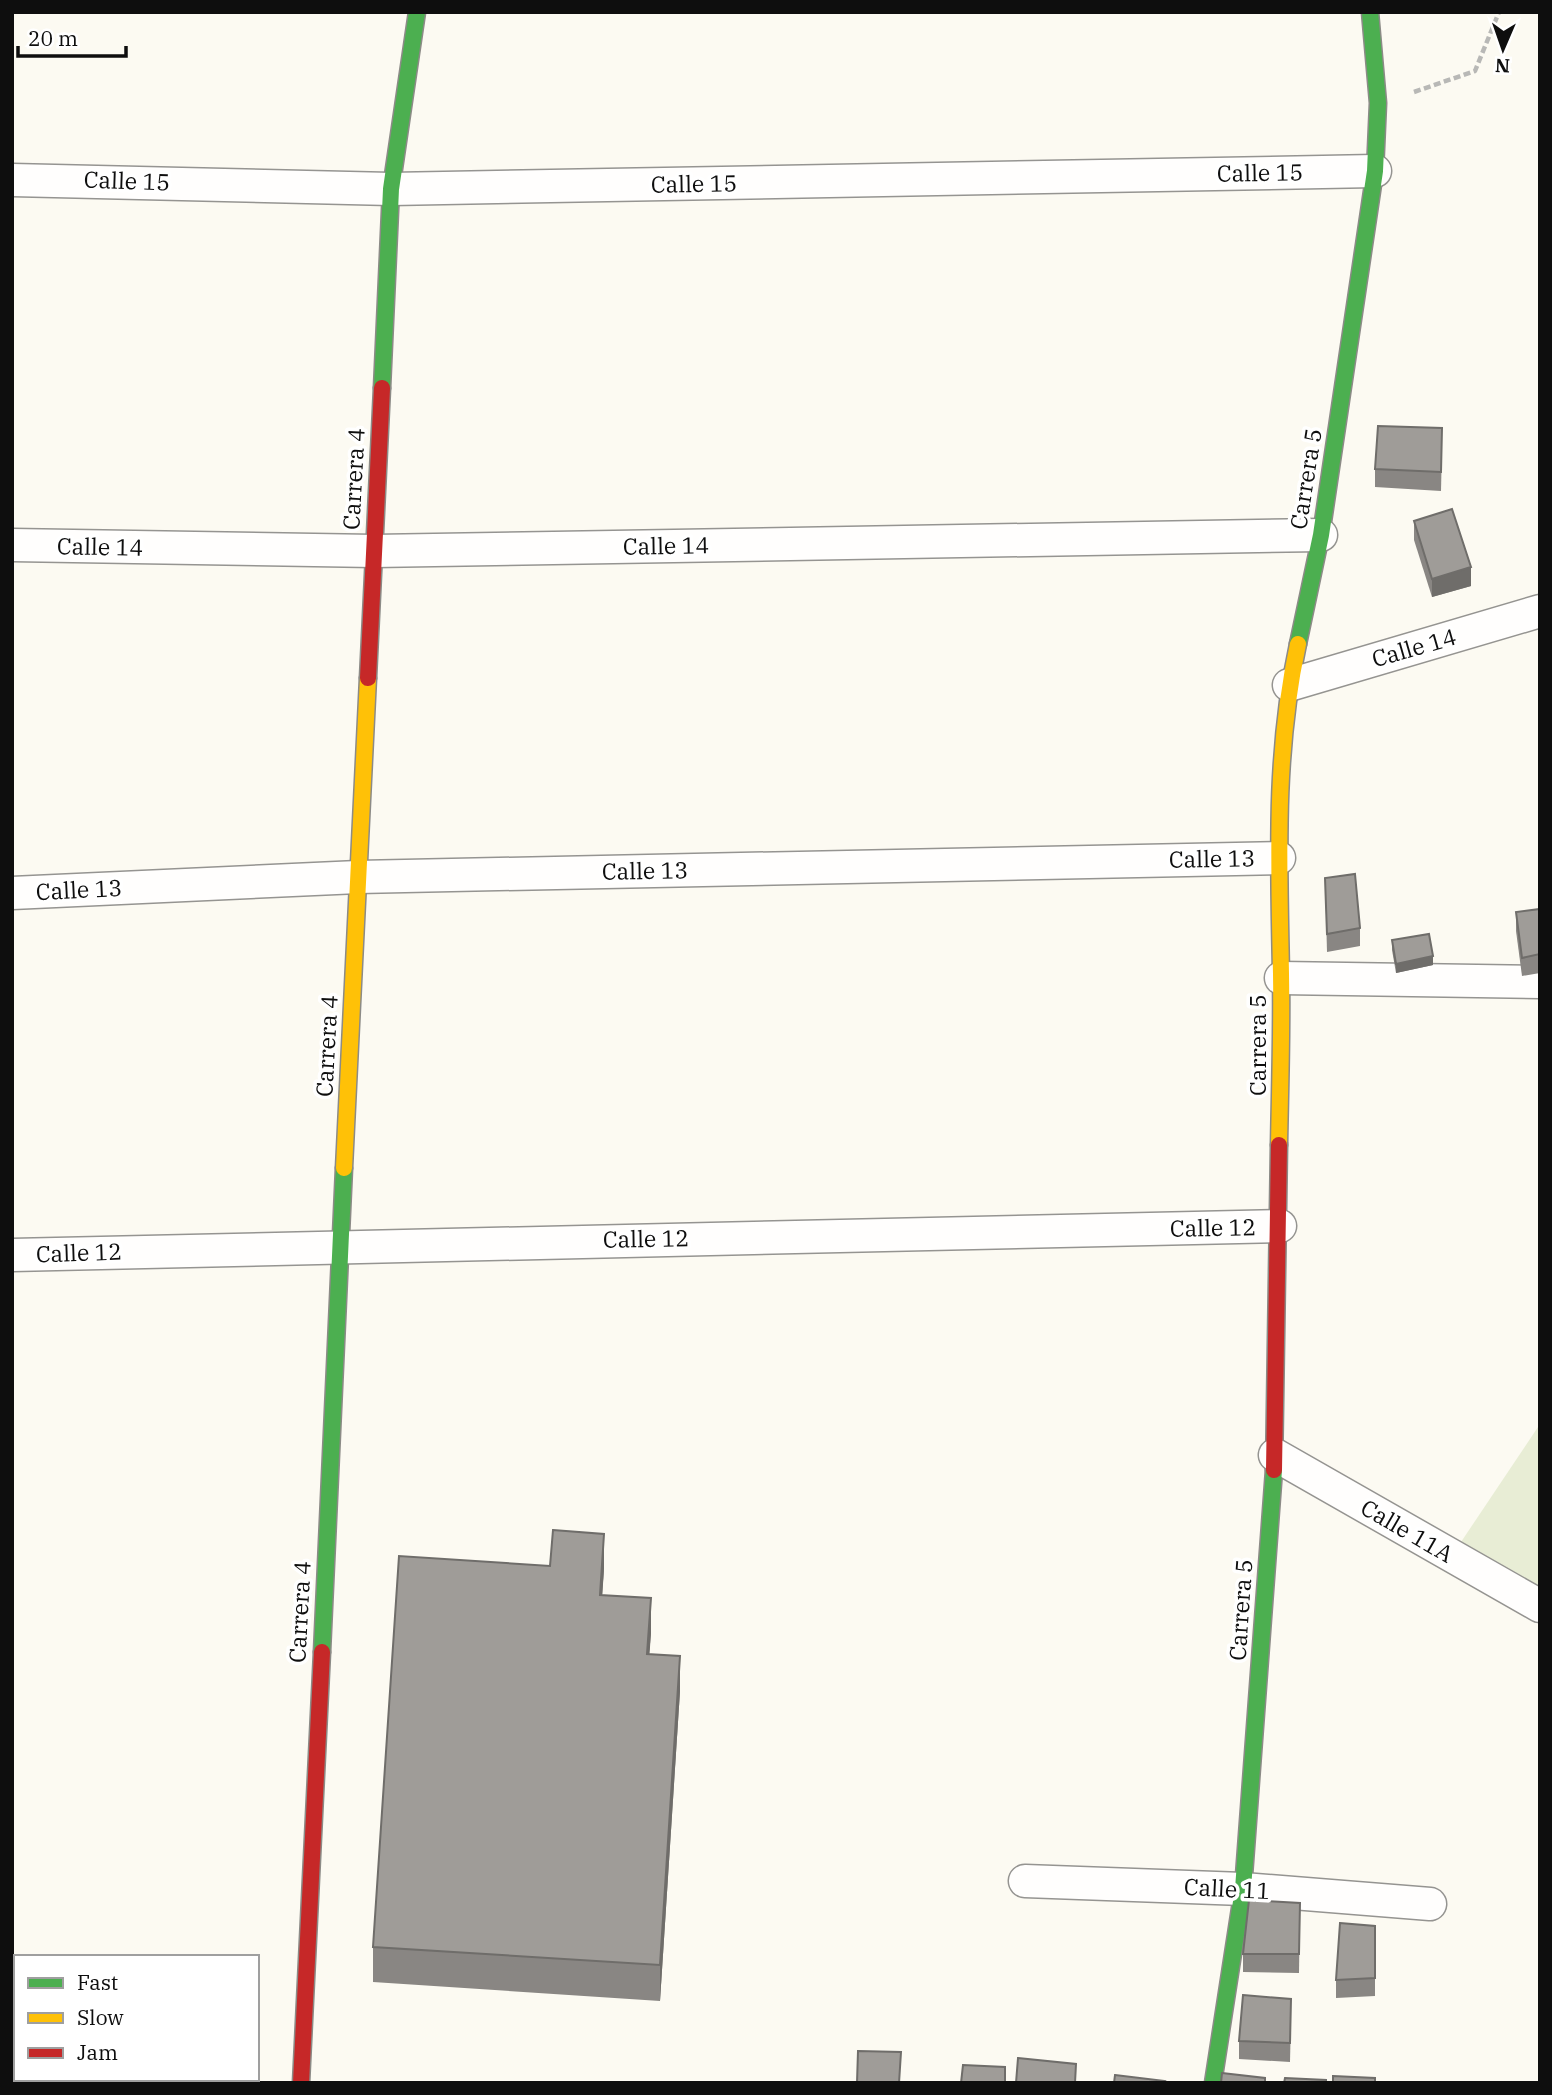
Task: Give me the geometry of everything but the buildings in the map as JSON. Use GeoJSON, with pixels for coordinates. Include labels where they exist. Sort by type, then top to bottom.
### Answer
{"type":"FeatureCollection","features":[{"type":"Feature","properties":{"kind":"street","name":"Carrera 4"},"geometry":{"type":"LineString","coordinates":[[301,2083],[391,189],[417,12]]}},
{"type":"Feature","properties":{"kind":"street","name":"Carrera 5"},"geometry":{"type":"LineString","coordinates":[[1213,2083],[1242,1889],[1275,1455],[1282,978],[1278,792],[1289,685],[1321,535],[1375,171],[1378,103],[1370,12]]}},
{"type":"Feature","properties":{"kind":"street","name":"Calle 15"},"geometry":{"type":"LineString","coordinates":[[12,180],[391,189],[1375,171]]}},
{"type":"Feature","properties":{"kind":"street","name":"Calle 14"},"geometry":{"type":"LineString","coordinates":[[12,545],[373,551],[1321,535]]}},
{"type":"Feature","properties":{"kind":"street","name":"Calle 14"},"geometry":{"type":"LineString","coordinates":[[1289,685],[1540,611]]}},
{"type":"Feature","properties":{"kind":"street","name":"Calle 13"},"geometry":{"type":"LineString","coordinates":[[12,893],[358,877],[1279,858]]}},
{"type":"Feature","properties":{"kind":"street"},"geometry":{"type":"LineString","coordinates":[[1282,978],[1540,982]]}},
{"type":"Feature","properties":{"kind":"street","name":"Calle 12"},"geometry":{"type":"LineString","coordinates":[[12,1255],[1280,1226]]}},
{"type":"Feature","properties":{"kind":"street","name":"Calle 11A"},"geometry":{"type":"LineString","coordinates":[[1275,1455],[1540,1606]]}},
{"type":"Feature","properties":{"kind":"street","name":"Calle 11"},"geometry":{"type":"LineString","coordinates":[[1025,1881],[1242,1889],[1430,1904]]}},
{"type":"Feature","properties":{"kind":"path"},"geometry":{"type":"LineString","coordinates":[[1378,103],[1475,71],[1499,12]]}},
{"type":"Feature","properties":{"kind":"green space"},"geometry":{"type":"Polygon","coordinates":[[[1540,1424],[1540,1596],[1459,1545],[1540,1424]]]}},
{"type":"Feature","properties":{"kind":"traffic: fast"},"geometry":{"type":"LineString","coordinates":[[382,388],[391,189],[417,12]]}},
{"type":"Feature","properties":{"kind":"traffic: fast"},"geometry":{"type":"LineString","coordinates":[[1298,644],[1321,535],[1375,171],[1378,103],[1370,12]]}},
{"type":"Feature","properties":{"kind":"traffic: fast"},"geometry":{"type":"LineString","coordinates":[[322,1652],[344,1168]]}},
{"type":"Feature","properties":{"kind":"traffic: fast"},"geometry":{"type":"LineString","coordinates":[[1213,2083],[1243,1889],[1274,1470]]}},
{"type":"Feature","properties":{"kind":"traffic: slow"},"geometry":{"type":"LineString","coordinates":[[1279,1145],[1280,808],[1285,726],[1298,644]]}},
{"type":"Feature","properties":{"kind":"traffic: slow"},"geometry":{"type":"LineString","coordinates":[[344,1168],[368,678]]}},
{"type":"Feature","properties":{"kind":"traffic: jam"},"geometry":{"type":"LineString","coordinates":[[368,678],[382,388]]}},
{"type":"Feature","properties":{"kind":"traffic: jam"},"geometry":{"type":"LineString","coordinates":[[1274,1470],[1279,1145]]}},
{"type":"Feature","properties":{"kind":"traffic: jam"},"geometry":{"type":"LineString","coordinates":[[301,2083],[322,1652]]}}]}
